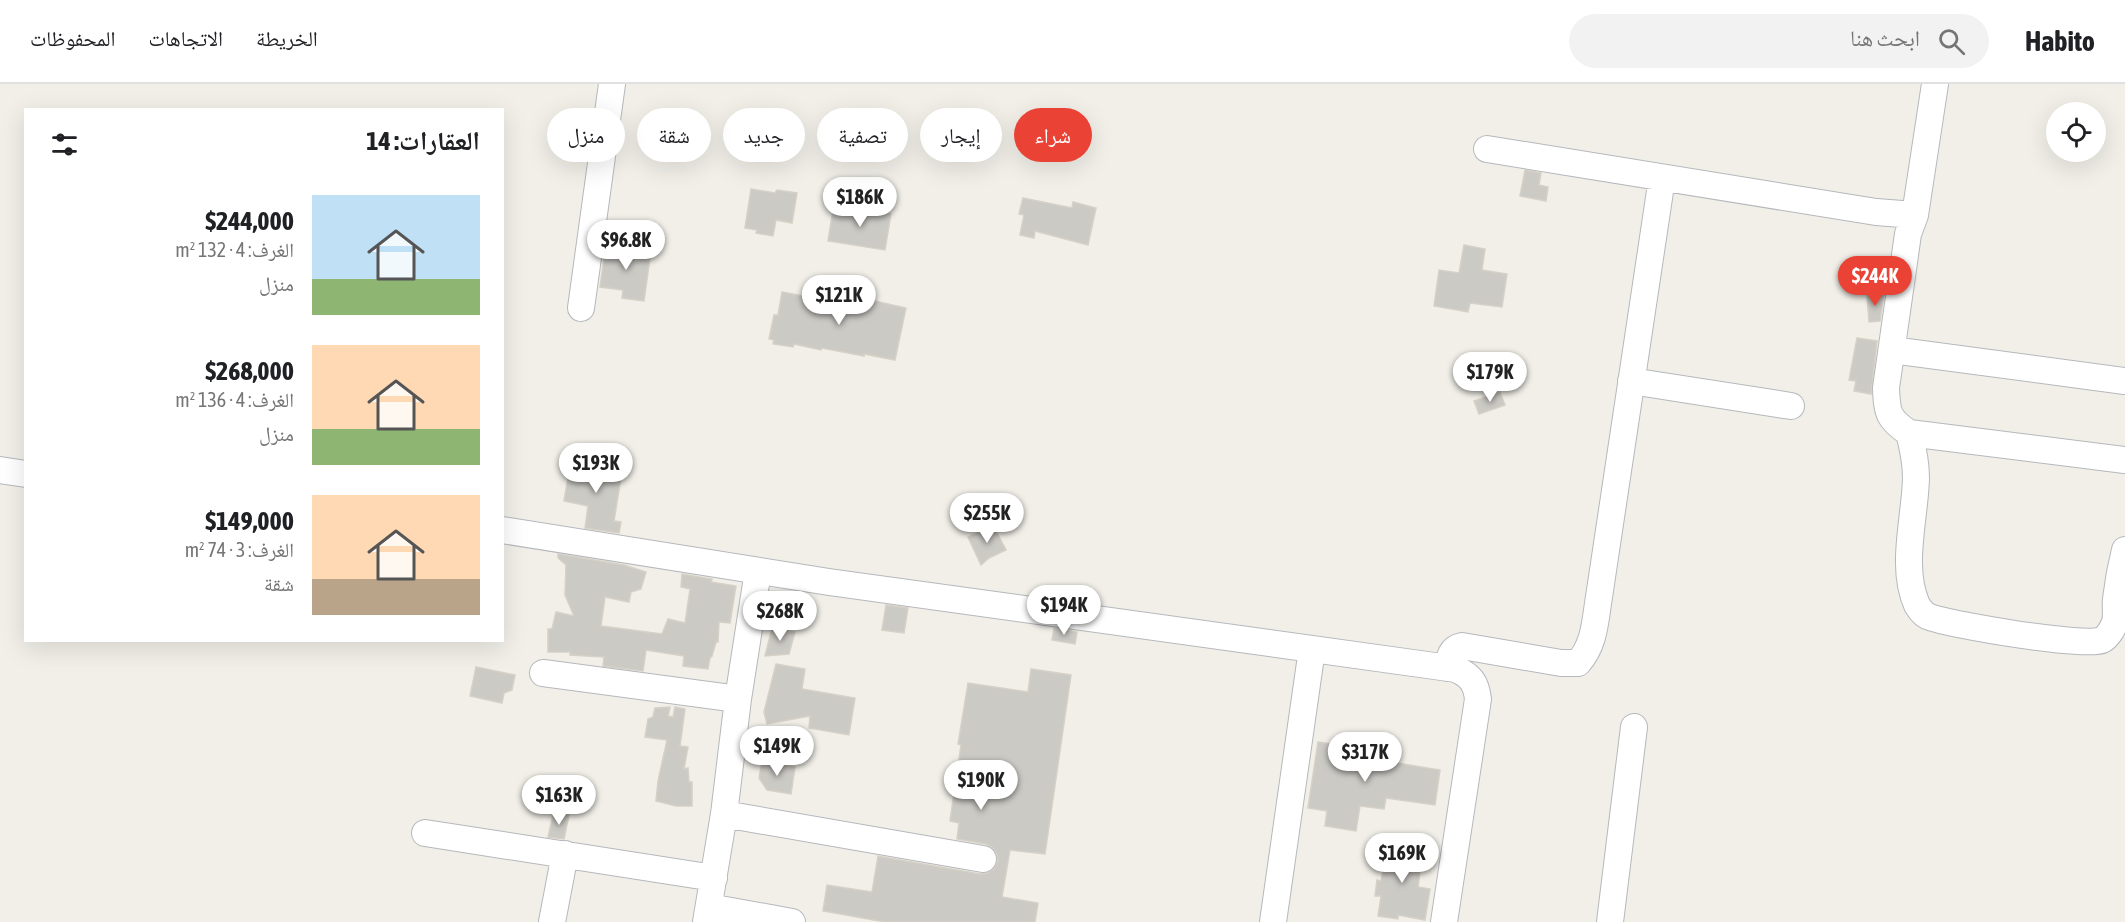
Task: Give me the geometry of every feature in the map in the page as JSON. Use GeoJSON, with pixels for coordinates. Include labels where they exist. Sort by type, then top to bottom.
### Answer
{"type":"FeatureCollection","features":[{"type":"Feature","properties":{"kind":"street"},"geometry":{"type":"LineString","coordinates":[[581,308],[612,84]]}},
{"type":"Feature","properties":{"kind":"street"},"geometry":{"type":"LineString","coordinates":[[1921,84],[1909,221],[1886,388],[1887,408],[1891,418],[1909,433],[2125,460]]}},
{"type":"Feature","properties":{"kind":"street"},"geometry":{"type":"LineString","coordinates":[[1909,221],[1935,84]]}},
{"type":"Feature","properties":{"kind":"street"},"geometry":{"type":"LineString","coordinates":[[1487,149],[1876,212],[1909,221]]}},
{"type":"Feature","properties":{"kind":"street"},"geometry":{"type":"LineString","coordinates":[[1448,668],[1452,650],[1462,646],[1561,663],[1578,663],[1587,652],[1594,626],[1662,178]]}},
{"type":"Feature","properties":{"kind":"street"},"geometry":{"type":"LineString","coordinates":[[1892,350],[2125,381]]}},
{"type":"Feature","properties":{"kind":"street"},"geometry":{"type":"LineString","coordinates":[[1631,381],[1791,406]]}},
{"type":"Feature","properties":{"kind":"street"},"geometry":{"type":"LineString","coordinates":[[1909,433],[1916,476],[1910,584],[1918,608],[1927,617],[1960,626],[2057,639],[2092,643],[2103,640],[2115,622],[2118,578],[2125,550]]}},
{"type":"Feature","properties":{"kind":"street"},"geometry":{"type":"LineString","coordinates":[[0,470],[24,474]]}},
{"type":"Feature","properties":{"kind":"street"},"geometry":{"type":"LineString","coordinates":[[504,530],[758,571],[1456,669],[1473,680],[1478,699],[1444,922]]}},
{"type":"Feature","properties":{"kind":"street"},"geometry":{"type":"LineString","coordinates":[[758,571],[708,915],[792,922]]}},
{"type":"Feature","properties":{"kind":"street"},"geometry":{"type":"LineString","coordinates":[[1273,922],[1312,649]]}},
{"type":"Feature","properties":{"kind":"street"},"geometry":{"type":"LineString","coordinates":[[543,673],[738,699]]}},
{"type":"Feature","properties":{"kind":"street"},"geometry":{"type":"LineString","coordinates":[[1610,922],[1634,727]]}},
{"type":"Feature","properties":{"kind":"street"},"geometry":{"type":"LineString","coordinates":[[724,814],[983,859]]}},
{"type":"Feature","properties":{"kind":"street"},"geometry":{"type":"LineString","coordinates":[[425,833],[714,878]]}},
{"type":"Feature","properties":{"kind":"street"},"geometry":{"type":"LineString","coordinates":[[552,922],[565,854]]}},
{"type":"Feature","properties":{"kind":"building"},"geometry":{"type":"Polygon","coordinates":[[[1525,170],[1541,173],[1539,185],[1548,187],[1546,201],[1520,196],[1525,170]]]}},
{"type":"Feature","properties":{"kind":"building"},"geometry":{"type":"Polygon","coordinates":[[[751,189],[775,193],[777,190],[797,193],[792,223],[776,220],[773,236],[745,228],[751,189]]]}},
{"type":"Feature","properties":{"kind":"building"},"geometry":{"type":"Polygon","coordinates":[[[1023,198],[1072,208],[1073,202],[1096,208],[1088,245],[1035,231],[1034,238],[1020,235],[1024,215],[1019,214],[1023,198]]]}},
{"type":"Feature","properties":{"kind":"building"},"geometry":{"type":"Polygon","coordinates":[[[835,206],[891,214],[885,250],[828,241],[835,206]]]}},
{"type":"Feature","properties":{"kind":"building"},"geometry":{"type":"Polygon","coordinates":[[[606,245],[651,251],[644,301],[622,298],[623,290],[600,287],[606,245]]]}},
{"type":"Feature","properties":{"kind":"building"},"geometry":{"type":"Polygon","coordinates":[[[1464,245],[1485,249],[1482,270],[1507,274],[1502,307],[1470,303],[1468,312],[1434,306],[1439,270],[1459,273],[1464,245]]]}},
{"type":"Feature","properties":{"kind":"building"},"geometry":{"type":"Polygon","coordinates":[[[782,292],[850,305],[852,296],[906,308],[895,360],[794,344],[793,347],[773,344],[774,340],[769,339],[774,315],[778,315],[782,292]]]}},
{"type":"Feature","properties":{"kind":"building"},"geometry":{"type":"Polygon","coordinates":[[[1884,293],[1880,321],[1869,322],[1867,295],[1884,293]]]}},
{"type":"Feature","properties":{"kind":"building"},"geometry":{"type":"Polygon","coordinates":[[[1857,338],[1877,341],[1871,394],[1854,391],[1856,381],[1849,380],[1857,338]]]}},
{"type":"Feature","properties":{"kind":"building"},"geometry":{"type":"Polygon","coordinates":[[[1500,392],[1505,405],[1479,414],[1474,401],[1500,392]]]}},
{"type":"Feature","properties":{"kind":"building"},"geometry":{"type":"Polygon","coordinates":[[[599,461],[623,465],[614,521],[621,522],[619,533],[585,528],[588,506],[564,501],[570,465],[598,470],[599,461]]]}},
{"type":"Feature","properties":{"kind":"building"},"geometry":{"type":"Polygon","coordinates":[[[993,525],[1006,550],[989,558],[981,565],[968,537],[993,525]]]}},
{"type":"Feature","properties":{"kind":"building"},"geometry":{"type":"Polygon","coordinates":[[[558,554],[624,565],[646,572],[641,589],[631,592],[629,602],[605,597],[601,626],[662,634],[668,619],[685,623],[690,589],[681,587],[682,574],[736,586],[730,623],[719,622],[718,642],[710,658],[708,669],[683,666],[684,656],[646,650],[643,671],[603,666],[604,657],[570,655],[570,652],[548,652],[548,629],[552,629],[556,612],[574,616],[565,595],[566,565],[558,558],[558,554]]]}},
{"type":"Feature","properties":{"kind":"building"},"geometry":{"type":"Polygon","coordinates":[[[886,605],[908,608],[904,633],[882,630],[886,605]]]}},
{"type":"Feature","properties":{"kind":"building"},"geometry":{"type":"Polygon","coordinates":[[[772,628],[795,632],[789,654],[765,656],[772,628]]]}},
{"type":"Feature","properties":{"kind":"building"},"geometry":{"type":"Polygon","coordinates":[[[1054,628],[1077,632],[1075,644],[1052,640],[1054,628]]]}},
{"type":"Feature","properties":{"kind":"building"},"geometry":{"type":"Polygon","coordinates":[[[776,664],[805,669],[802,689],[855,698],[849,735],[809,728],[810,716],[767,724],[764,712],[776,664]]]}},
{"type":"Feature","properties":{"kind":"building"},"geometry":{"type":"Polygon","coordinates":[[[476,667],[515,675],[512,690],[504,693],[502,703],[470,696],[476,667]]]}},
{"type":"Feature","properties":{"kind":"building"},"geometry":{"type":"Polygon","coordinates":[[[1031,669],[1071,675],[1045,854],[1010,850],[1002,897],[1038,903],[1035,922],[885,922],[823,911],[827,885],[872,892],[878,856],[980,874],[994,869],[998,861],[993,848],[986,844],[957,839],[959,823],[950,821],[961,745],[958,744],[968,683],[1028,692],[1031,669]]]}},
{"type":"Feature","properties":{"kind":"building"},"geometry":{"type":"Polygon","coordinates":[[[670,707],[668,716],[673,717],[675,707],[685,709],[680,746],[688,747],[684,769],[688,768],[689,782],[692,782],[692,806],[676,806],[656,801],[667,740],[645,737],[648,719],[653,717],[655,708],[670,707]]]}},
{"type":"Feature","properties":{"kind":"building"},"geometry":{"type":"Polygon","coordinates":[[[1318,742],[1393,753],[1391,762],[1440,770],[1435,805],[1386,798],[1384,809],[1360,806],[1356,831],[1325,826],[1327,811],[1308,808],[1318,742]]]}},
{"type":"Feature","properties":{"kind":"building"},"geometry":{"type":"Polygon","coordinates":[[[762,762],[795,767],[791,794],[767,790],[759,778],[762,762]]]}},
{"type":"Feature","properties":{"kind":"building"},"geometry":{"type":"Polygon","coordinates":[[[554,811],[569,815],[564,839],[548,837],[554,811]]]}},
{"type":"Feature","properties":{"kind":"building"},"geometry":{"type":"Polygon","coordinates":[[[1388,843],[1423,848],[1418,887],[1430,889],[1425,920],[1398,915],[1398,919],[1378,916],[1381,896],[1375,896],[1377,880],[1381,881],[1388,843]]]}}]}
